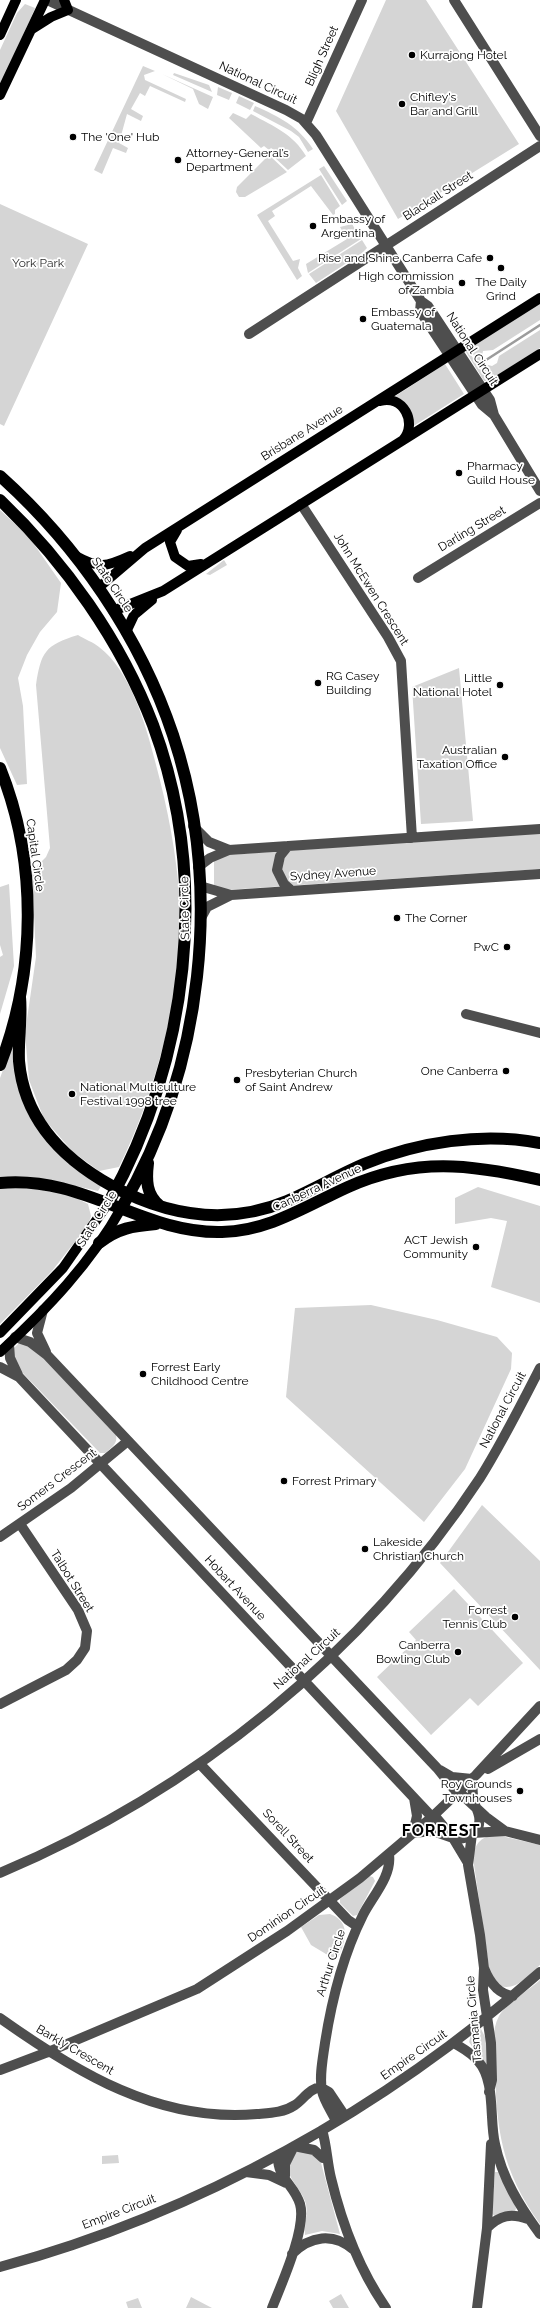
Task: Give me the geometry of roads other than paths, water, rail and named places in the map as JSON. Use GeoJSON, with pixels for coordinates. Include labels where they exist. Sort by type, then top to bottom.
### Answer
{"type":"FeatureCollection","features":[{"type":"Feature","properties":{"kind":"highway","name":"State Circle"},"geometry":{"type":"LineString","coordinates":[[0,476],[32,506],[74,555],[98,588],[126,632],[150,678],[170,726],[181,766],[193,826],[200,886],[200,920],[199,956],[190,1025],[174,1090],[148,1157],[122,1207]]}},
{"type":"Feature","properties":{"kind":"highway","name":"State Circle"},"geometry":{"type":"LineString","coordinates":[[0,500],[40,542],[84,599],[127,669],[154,727],[173,797],[184,879],[184,949],[176,1023],[159,1086],[136,1148],[109,1202]]}},
{"type":"Feature","properties":{"kind":"highway","name":"Brisbane Avenue"},"geometry":{"type":"LineString","coordinates":[[84,599],[98,588]]}},
{"type":"Feature","properties":{"kind":"highway"},"geometry":{"type":"LineString","coordinates":[[97,618],[113,611]]}},
{"type":"Feature","properties":{"kind":"highway","name":"Capital Circle"},"geometry":{"type":"LineString","coordinates":[[0,768],[22,848],[27,899],[26,951],[20,997]]}},
{"type":"Feature","properties":{"kind":"highway"},"geometry":{"type":"LineString","coordinates":[[184,879],[198,867]]}},
{"type":"Feature","properties":{"kind":"highway","name":"Sydney Avenue"},"geometry":{"type":"LineString","coordinates":[[184,879],[200,886]]}},
{"type":"Feature","properties":{"kind":"highway"},"geometry":{"type":"LineString","coordinates":[[0,1065],[20,997]]}},
{"type":"Feature","properties":{"kind":"highway","name":"Canberra Avenue"},"geometry":{"type":"LineString","coordinates":[[20,997],[20,1070],[27,1095],[36,1116],[52,1140],[84,1170],[129,1195],[163,1208],[210,1216],[247,1213],[288,1200],[369,1162],[417,1147],[454,1141],[491,1139],[540,1143]]}},
{"type":"Feature","properties":{"kind":"highway"},"geometry":{"type":"LineString","coordinates":[[176,1023],[190,1025]]}},
{"type":"Feature","properties":{"kind":"highway"},"geometry":{"type":"LineString","coordinates":[[159,1086],[174,1090]]}},
{"type":"Feature","properties":{"kind":"highway"},"geometry":{"type":"LineString","coordinates":[[148,1157],[147,1186],[152,1198],[163,1208]]}},
{"type":"Feature","properties":{"kind":"highway","name":"Canberra Avenue"},"geometry":{"type":"LineString","coordinates":[[0,1183],[24,1182],[51,1185],[109,1202],[159,1224],[205,1232],[254,1229],[280,1221],[366,1180],[391,1172],[419,1167],[470,1166],[540,1180]]}},
{"type":"Feature","properties":{"kind":"highway"},"geometry":{"type":"LineString","coordinates":[[99,1242],[113,1232],[127,1226],[159,1224]]}},
{"type":"Feature","properties":{"kind":"main road"},"geometry":{"type":"LineString","coordinates":[[7,19],[8,0]]}},
{"type":"Feature","properties":{"kind":"main road"},"geometry":{"type":"LineString","coordinates":[[0,35],[16,0]]}},
{"type":"Feature","properties":{"kind":"main road"},"geometry":{"type":"LineString","coordinates":[[0,95],[46,0]]}},
{"type":"Feature","properties":{"kind":"main road"},"geometry":{"type":"LineString","coordinates":[[31,30],[51,16],[68,10],[64,0]]}},
{"type":"Feature","properties":{"kind":"main road","name":"Brisbane Avenue"},"geometry":{"type":"LineString","coordinates":[[98,588],[146,548],[540,298]]}},
{"type":"Feature","properties":{"kind":"main road"},"geometry":{"type":"LineString","coordinates":[[126,632],[136,613],[163,591],[540,354]]}},
{"type":"Feature","properties":{"kind":"main road"},"geometry":{"type":"LineString","coordinates":[[374,403],[382,400],[390,400],[404,408],[408,414],[410,426],[403,440]]}},
{"type":"Feature","properties":{"kind":"main road"},"geometry":{"type":"LineString","coordinates":[[179,527],[170,542],[171,550],[177,560],[190,567],[208,562]]}},
{"type":"Feature","properties":{"kind":"main road"},"geometry":{"type":"LineString","coordinates":[[74,555],[90,564],[104,566],[146,548]]}},
{"type":"Feature","properties":{"kind":"main road"},"geometry":{"type":"LineString","coordinates":[[113,611],[163,591]]}},
{"type":"Feature","properties":{"kind":"main road","name":"State Circle"},"geometry":{"type":"LineString","coordinates":[[0,1333],[19,1315],[62,1268],[109,1202]]}},
{"type":"Feature","properties":{"kind":"main road","name":"State Circle"},"geometry":{"type":"LineString","coordinates":[[9,1339],[43,1310],[81,1268],[122,1207]]}},
{"type":"Feature","properties":{"kind":"main road","name":"State Circle"},"geometry":{"type":"LineString","coordinates":[[0,1352],[9,1339],[19,1315]]}},
{"type":"Feature","properties":{"kind":"street","name":"National Circuit"},"geometry":{"type":"LineString","coordinates":[[46,0],[286,110],[306,123],[324,147],[421,302],[428,306],[453,353],[479,393],[490,400],[494,415],[540,491]]}},
{"type":"Feature","properties":{"kind":"street","name":"Bligh Street"},"geometry":{"type":"LineString","coordinates":[[306,123],[362,0]]}},
{"type":"Feature","properties":{"kind":"street"},"geometry":{"type":"LineString","coordinates":[[454,0],[540,136]]}},
{"type":"Feature","properties":{"kind":"street","name":"Blackall Street"},"geometry":{"type":"LineString","coordinates":[[249,334],[540,146]]}},
{"type":"Feature","properties":{"kind":"street","name":"Darling Street"},"geometry":{"type":"LineString","coordinates":[[418,578],[540,503]]}},
{"type":"Feature","properties":{"kind":"street","name":"John McEwen Crescent"},"geometry":{"type":"LineString","coordinates":[[301,504],[388,637],[400,661],[412,838]]}},
{"type":"Feature","properties":{"kind":"street"},"geometry":{"type":"LineString","coordinates":[[193,826],[209,842],[229,850]]}},
{"type":"Feature","properties":{"kind":"street"},"geometry":{"type":"LineString","coordinates":[[198,867],[210,858],[229,850],[540,829]]}},
{"type":"Feature","properties":{"kind":"street"},"geometry":{"type":"LineString","coordinates":[[288,846],[280,856],[277,870],[284,884],[292,891]]}},
{"type":"Feature","properties":{"kind":"street","name":"Sydney Avenue"},"geometry":{"type":"LineString","coordinates":[[200,886],[231,895],[540,874]]}},
{"type":"Feature","properties":{"kind":"street"},"geometry":{"type":"LineString","coordinates":[[200,920],[207,907],[231,895]]}},
{"type":"Feature","properties":{"kind":"street"},"geometry":{"type":"LineString","coordinates":[[466,1014],[540,1033]]}},
{"type":"Feature","properties":{"kind":"street","name":"Hobart Avenue"},"geometry":{"type":"LineString","coordinates":[[43,1310],[37,1333],[47,1355]]}},
{"type":"Feature","properties":{"kind":"street","name":"Hobart Avenue"},"geometry":{"type":"LineString","coordinates":[[19,1377],[10,1358],[9,1339],[30,1342],[47,1355],[458,1792],[477,1810]]}},
{"type":"Feature","properties":{"kind":"street","name":"Hobart Avenue"},"geometry":{"type":"LineString","coordinates":[[0,1366],[19,1377],[453,1838]]}},
{"type":"Feature","properties":{"kind":"street","name":"National Circuit"},"geometry":{"type":"LineString","coordinates":[[0,1873],[58,1847],[112,1819],[200,1764],[230,1742],[331,1657],[408,1575],[454,1514],[500,1444],[540,1368]]}},
{"type":"Feature","properties":{"kind":"street","name":"Somers Crescent"},"geometry":{"type":"LineString","coordinates":[[0,1537],[71,1488],[128,1440]]}},
{"type":"Feature","properties":{"kind":"street","name":"Talbot Street"},"geometry":{"type":"LineString","coordinates":[[0,1704],[66,1670],[77,1660],[85,1648],[87,1631],[78,1610],[20,1524]]}},
{"type":"Feature","properties":{"kind":"street","name":"Dominion Circuit"},"geometry":{"type":"LineString","coordinates":[[0,2070],[48,2052],[197,1989],[330,1901],[389,1855],[433,1816],[474,1777],[540,1706]]}},
{"type":"Feature","properties":{"kind":"street"},"geometry":{"type":"LineString","coordinates":[[437,1768],[452,1777],[474,1777],[540,1740]]}},
{"type":"Feature","properties":{"kind":"street","name":"Sorell Street"},"geometry":{"type":"LineString","coordinates":[[200,1764],[349,1922],[358,1926]]}},
{"type":"Feature","properties":{"kind":"street"},"geometry":{"type":"LineString","coordinates":[[473,1834],[479,1822],[474,1777]]}},
{"type":"Feature","properties":{"kind":"street"},"geometry":{"type":"LineString","coordinates":[[414,1798],[416,1816],[413,1833],[433,1831],[453,1838],[464,1838],[473,1834],[505,1831],[540,1840]]}},
{"type":"Feature","properties":{"kind":"street"},"geometry":{"type":"LineString","coordinates":[[477,1810],[505,1831]]}},
{"type":"Feature","properties":{"kind":"street","name":"Tasmania Circle"},"geometry":{"type":"LineString","coordinates":[[473,1834],[468,1865],[484,1968],[482,1985],[491,2047],[492,2080],[489,2092]]}},
{"type":"Feature","properties":{"kind":"street","name":"Tasmania Circle"},"geometry":{"type":"LineString","coordinates":[[453,1838],[468,1865]]}},
{"type":"Feature","properties":{"kind":"street","name":"Arthur Circle"},"geometry":{"type":"LineString","coordinates":[[322,2088],[323,2055],[333,1995],[344,1958],[358,1926],[389,1868],[389,1855]]}},
{"type":"Feature","properties":{"kind":"street","name":"Tasmania Circle"},"geometry":{"type":"LineString","coordinates":[[484,1968],[494,1986],[503,1993],[513,1996]]}},
{"type":"Feature","properties":{"kind":"street","name":"Empire Circuit"},"geometry":{"type":"LineString","coordinates":[[0,2267],[111,2230],[244,2172],[278,2155],[341,2119],[454,2043],[513,1996],[540,1972]]}},
{"type":"Feature","properties":{"kind":"street","name":"Barkly Crescent"},"geometry":{"type":"LineString","coordinates":[[0,2018],[48,2052],[110,2086],[157,2104],[183,2110],[226,2115],[276,2112],[296,2104],[314,2089],[322,2088]]}},
{"type":"Feature","properties":{"kind":"street","name":"Tasmania Circle"},"geometry":{"type":"LineString","coordinates":[[454,2043],[471,2054],[482,2065],[489,2092],[491,2122],[495,2144],[505,2176],[528,2219],[540,2234]]}},
{"type":"Feature","properties":{"kind":"street"},"geometry":{"type":"LineString","coordinates":[[322,2088],[329,2092],[341,2119]]}},
{"type":"Feature","properties":{"kind":"street"},"geometry":{"type":"LineString","coordinates":[[477,2308],[491,2165],[491,2122]]}},
{"type":"Feature","properties":{"kind":"street"},"geometry":{"type":"LineString","coordinates":[[322,2130],[328,2153],[329,2168],[342,2217],[355,2252],[386,2308]]}},
{"type":"Feature","properties":{"kind":"street"},"geometry":{"type":"LineString","coordinates":[[312,2136],[329,2168]]}},
{"type":"Feature","properties":{"kind":"street"},"geometry":{"type":"LineString","coordinates":[[288,2184],[285,2174],[285,2164],[294,2146],[314,2150],[323,2158]]}},
{"type":"Feature","properties":{"kind":"street"},"geometry":{"type":"LineString","coordinates":[[272,2308],[292,2255],[300,2229],[302,2212],[297,2197],[279,2170],[278,2155]]}},
{"type":"Feature","properties":{"kind":"street"},"geometry":{"type":"LineString","coordinates":[[244,2172],[269,2175],[288,2184]]}},
{"type":"Feature","properties":{"kind":"street"},"geometry":{"type":"LineString","coordinates":[[486,2228],[498,2218],[508,2215],[528,2219]]}},
{"type":"Feature","properties":{"kind":"street"},"geometry":{"type":"LineString","coordinates":[[292,2255],[306,2243],[325,2238],[340,2241],[355,2252]]}},
{"type":"Feature","properties":{"kind":"waterway"},"geometry":{"type":"LineString","coordinates":[[483,362],[540,325]]}},
{"type":"Feature","properties":{"kind":"place","name":"Kurrajong Hotel"},"geometry":{"type":"Point","coordinates":[412,55]}},
{"type":"Feature","properties":{"kind":"place","name":"Chifley's Bar and Grill"},"geometry":{"type":"Point","coordinates":[402,104]}},
{"type":"Feature","properties":{"kind":"place","name":"The 'One' Hub"},"geometry":{"type":"Point","coordinates":[73,137]}},
{"type":"Feature","properties":{"kind":"place","name":"Attorney-General’s Department"},"geometry":{"type":"Point","coordinates":[178,160]}},
{"type":"Feature","properties":{"kind":"place","name":"Embassy of Argentina"},"geometry":{"type":"Point","coordinates":[313,226]}},
{"type":"Feature","properties":{"kind":"place","name":"Rise and Shine Canberra Cafe"},"geometry":{"type":"Point","coordinates":[490,258]}},
{"type":"Feature","properties":{"kind":"place","name":"The Daily Grind"},"geometry":{"type":"Point","coordinates":[501,268]}},
{"type":"Feature","properties":{"kind":"place","name":"High commission of Zambia"},"geometry":{"type":"Point","coordinates":[462,283]}},
{"type":"Feature","properties":{"kind":"place","name":"Embassy of Guatemala"},"geometry":{"type":"Point","coordinates":[363,319]}},
{"type":"Feature","properties":{"kind":"place","name":"Pharmacy Guild House"},"geometry":{"type":"Point","coordinates":[459,473]}},
{"type":"Feature","properties":{"kind":"place","name":"RG Casey Building"},"geometry":{"type":"Point","coordinates":[318,683]}},
{"type":"Feature","properties":{"kind":"place","name":"Little National Hotel"},"geometry":{"type":"Point","coordinates":[500,685]}},
{"type":"Feature","properties":{"kind":"place","name":"Australian Taxation Office"},"geometry":{"type":"Point","coordinates":[505,757]}},
{"type":"Feature","properties":{"kind":"place","name":"The Corner"},"geometry":{"type":"Point","coordinates":[397,918]}},
{"type":"Feature","properties":{"kind":"place","name":"PwC"},"geometry":{"type":"Point","coordinates":[507,947]}},
{"type":"Feature","properties":{"kind":"place","name":"One Canberra"},"geometry":{"type":"Point","coordinates":[506,1071]}},
{"type":"Feature","properties":{"kind":"place","name":"Presbyterian Church of Saint Andrew"},"geometry":{"type":"Point","coordinates":[237,1080]}},
{"type":"Feature","properties":{"kind":"place","name":"National Multiculture Festival 1998 tree"},"geometry":{"type":"Point","coordinates":[72,1094]}},
{"type":"Feature","properties":{"kind":"place","name":"ACT Jewish Community"},"geometry":{"type":"Point","coordinates":[476,1247]}},
{"type":"Feature","properties":{"kind":"place","name":"Forrest Early Childhood Centre"},"geometry":{"type":"Point","coordinates":[143,1374]}},
{"type":"Feature","properties":{"kind":"place","name":"Forrest Primary"},"geometry":{"type":"Point","coordinates":[284,1481]}},
{"type":"Feature","properties":{"kind":"place","name":"Lakeside Christian Church"},"geometry":{"type":"Point","coordinates":[365,1549]}},
{"type":"Feature","properties":{"kind":"place","name":"Forrest Tennis Club"},"geometry":{"type":"Point","coordinates":[515,1617]}},
{"type":"Feature","properties":{"kind":"place","name":"Canberra Bowling Club"},"geometry":{"type":"Point","coordinates":[458,1652]}},
{"type":"Feature","properties":{"kind":"place","name":"Roy Grounds Townhouses"},"geometry":{"type":"Point","coordinates":[520,1791]}},
{"type":"Feature","properties":{"kind":"district","name":"FORREST"},"geometry":{"type":"Point","coordinates":[441,1831]}},
{"type":"Feature","properties":{"kind":"park label","name":"York Park"},"geometry":{"type":"Point","coordinates":[38,263]}}]}
